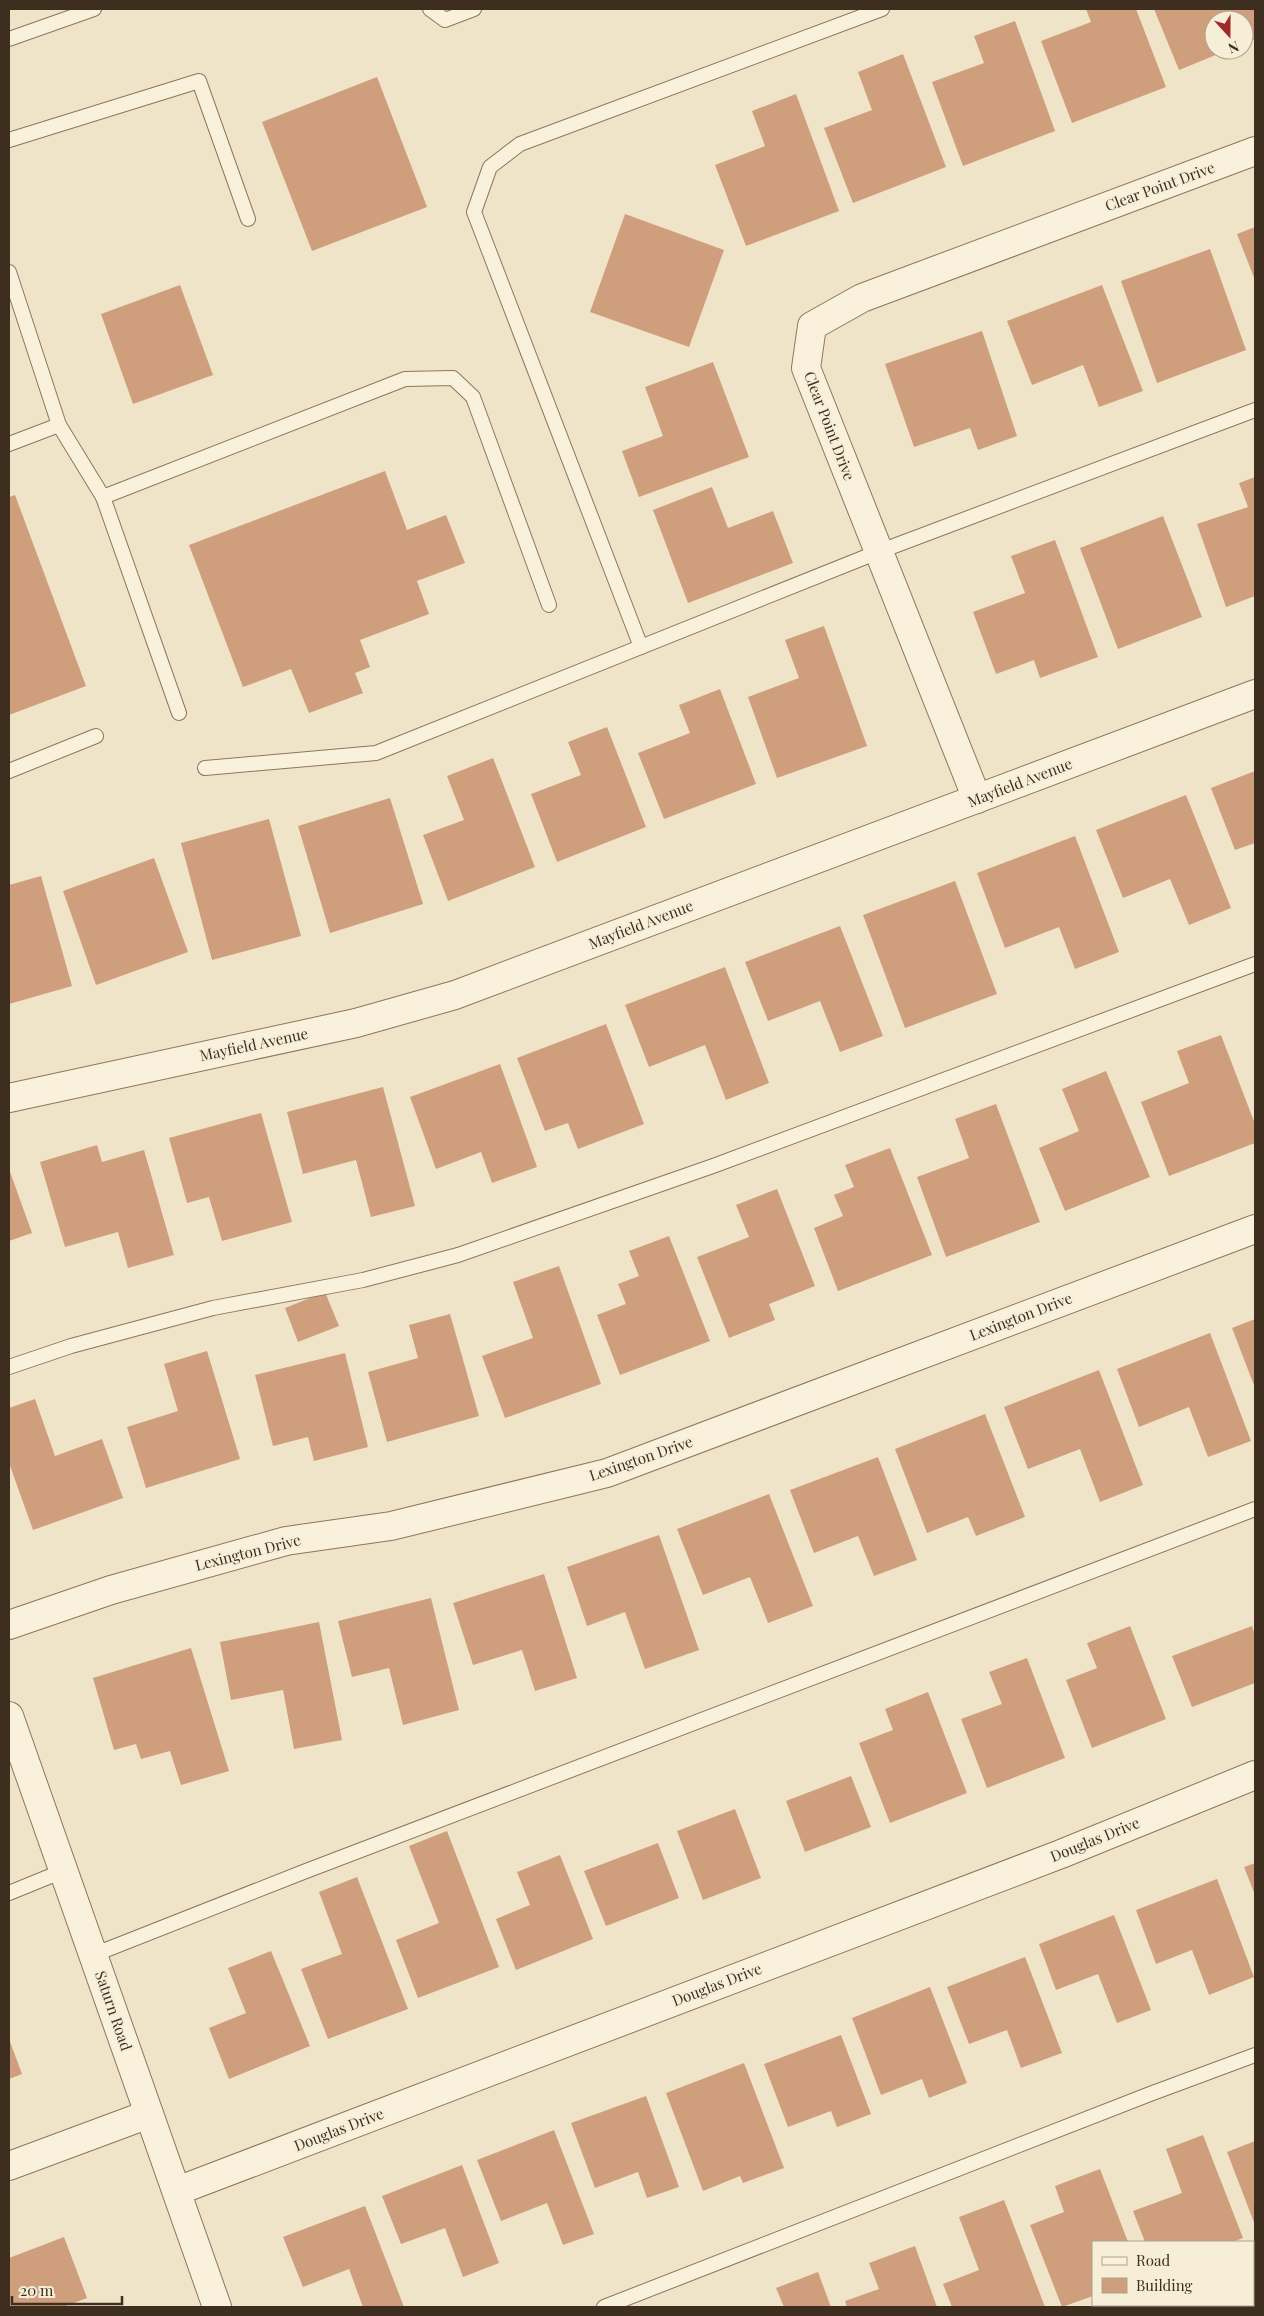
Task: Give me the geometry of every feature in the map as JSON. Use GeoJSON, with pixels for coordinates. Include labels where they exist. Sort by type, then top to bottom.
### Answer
{"type":"FeatureCollection","features":[{"type":"Feature","properties":{"kind":"street","name":"Clear Point Drive"},"geometry":{"type":"LineString","coordinates":[[977,799],[806,368],[812,326],[862,298],[1255,151]]}},
{"type":"Feature","properties":{"kind":"street","name":"Mayfield Avenue"},"geometry":{"type":"LineString","coordinates":[[9,1098],[356,1023],[455,995],[1255,694]]}},
{"type":"Feature","properties":{"kind":"street","name":"Lexington Drive"},"geometry":{"type":"LineString","coordinates":[[9,1625],[111,1590],[286,1541],[391,1526],[607,1473],[1255,1229]]}},
{"type":"Feature","properties":{"kind":"street","name":"Saturn Road"},"geometry":{"type":"LineString","coordinates":[[9,1716],[217,2307]]}},
{"type":"Feature","properties":{"kind":"street","name":"Douglas Drive"},"geometry":{"type":"LineString","coordinates":[[177,2191],[1062,1854],[1255,1775]]}},
{"type":"Feature","properties":{"kind":"street"},"geometry":{"type":"LineString","coordinates":[[9,2166],[149,2114]]}},
{"type":"Feature","properties":{"kind":"lane"},"geometry":{"type":"LineString","coordinates":[[9,39],[94,9]]}},
{"type":"Feature","properties":{"kind":"lane"},"geometry":{"type":"LineString","coordinates":[[430,9],[445,20],[474,9]]}},
{"type":"Feature","properties":{"kind":"lane"},"geometry":{"type":"LineString","coordinates":[[641,647],[474,212],[490,167],[520,144],[882,9]]}},
{"type":"Feature","properties":{"kind":"lane"},"geometry":{"type":"LineString","coordinates":[[9,140],[199,81],[248,219]]}},
{"type":"Feature","properties":{"kind":"lane"},"geometry":{"type":"LineString","coordinates":[[9,272],[59,425],[103,497],[179,713]]}},
{"type":"Feature","properties":{"kind":"lane"},"geometry":{"type":"LineString","coordinates":[[103,497],[405,379],[453,378],[473,397],[549,605]]}},
{"type":"Feature","properties":{"kind":"lane"},"geometry":{"type":"LineString","coordinates":[[206,768],[376,753],[878,552],[1255,410]]}},
{"type":"Feature","properties":{"kind":"lane"},"geometry":{"type":"LineString","coordinates":[[9,444],[59,425]]}},
{"type":"Feature","properties":{"kind":"lane"},"geometry":{"type":"LineString","coordinates":[[9,771],[96,736]]}},
{"type":"Feature","properties":{"kind":"lane"},"geometry":{"type":"LineString","coordinates":[[9,1366],[71,1346],[213,1308],[362,1280],[458,1255],[713,1166],[1255,964]]}},
{"type":"Feature","properties":{"kind":"lane"},"geometry":{"type":"LineString","coordinates":[[93,1955],[306,1870],[1255,1510]]}},
{"type":"Feature","properties":{"kind":"lane"},"geometry":{"type":"LineString","coordinates":[[9,1893],[63,1871]]}},
{"type":"Feature","properties":{"kind":"lane"},"geometry":{"type":"LineString","coordinates":[[604,2307],[1150,2094],[1255,2055]]}},
{"type":"Feature","properties":{"kind":"building"},"geometry":{"type":"Polygon","coordinates":[[[1086,9],[1136,9],[1166,87],[1072,123],[1041,41],[1091,22],[1086,9]]]}},
{"type":"Feature","properties":{"kind":"building"},"geometry":{"type":"Polygon","coordinates":[[[1154,9],[1255,9],[1254,39],[1254,10],[1204,10],[1204,60],[1179,70],[1154,9]]]}},
{"type":"Feature","properties":{"kind":"building"},"geometry":{"type":"Polygon","coordinates":[[[1015,21],[1055,131],[963,166],[932,82],[984,63],[974,36],[1015,21]]]}},
{"type":"Feature","properties":{"kind":"building"},"geometry":{"type":"Polygon","coordinates":[[[903,54],[946,167],[853,203],[824,128],[872,110],[858,72],[903,54]]]}},
{"type":"Feature","properties":{"kind":"building"},"geometry":{"type":"Polygon","coordinates":[[[377,77],[427,207],[312,251],[262,122],[377,77]]]}},
{"type":"Feature","properties":{"kind":"building"},"geometry":{"type":"Polygon","coordinates":[[[796,94],[839,211],[746,246],[715,165],[765,146],[752,111],[796,94]]]}},
{"type":"Feature","properties":{"kind":"building"},"geometry":{"type":"Polygon","coordinates":[[[625,214],[724,250],[689,347],[590,312],[625,214]]]}},
{"type":"Feature","properties":{"kind":"building"},"geometry":{"type":"Polygon","coordinates":[[[1255,227],[1255,280],[1237,234],[1255,227]]]}},
{"type":"Feature","properties":{"kind":"building"},"geometry":{"type":"Polygon","coordinates":[[[1210,249],[1246,350],[1157,383],[1121,281],[1210,249]]]}},
{"type":"Feature","properties":{"kind":"building"},"geometry":{"type":"Polygon","coordinates":[[[180,285],[213,375],[133,404],[101,314],[180,285]]]}},
{"type":"Feature","properties":{"kind":"building"},"geometry":{"type":"Polygon","coordinates":[[[1102,285],[1143,391],[1099,407],[1083,365],[1032,385],[1007,321],[1102,285]]]}},
{"type":"Feature","properties":{"kind":"building"},"geometry":{"type":"Polygon","coordinates":[[[982,331],[1017,436],[978,450],[970,428],[914,447],[885,364],[982,331]]]}},
{"type":"Feature","properties":{"kind":"building"},"geometry":{"type":"Polygon","coordinates":[[[713,362],[749,457],[639,497],[622,451],[663,436],[645,387],[713,362]]]}},
{"type":"Feature","properties":{"kind":"building"},"geometry":{"type":"Polygon","coordinates":[[[385,471],[407,530],[446,515],[465,563],[417,581],[429,614],[360,640],[370,667],[355,673],[363,693],[309,713],[291,669],[243,687],[189,545],[385,471]]]}},
{"type":"Feature","properties":{"kind":"building"},"geometry":{"type":"Polygon","coordinates":[[[1255,477],[1255,596],[1226,607],[1197,524],[1248,507],[1239,483],[1255,477]]]}},
{"type":"Feature","properties":{"kind":"building"},"geometry":{"type":"Polygon","coordinates":[[[712,487],[728,528],[773,511],[793,563],[688,603],[653,510],[712,487]]]}},
{"type":"Feature","properties":{"kind":"building"},"geometry":{"type":"Polygon","coordinates":[[[15,495],[86,686],[9,715],[9,497],[15,495]]]}},
{"type":"Feature","properties":{"kind":"building"},"geometry":{"type":"Polygon","coordinates":[[[1163,516],[1202,617],[1118,649],[1080,548],[1163,516]]]}},
{"type":"Feature","properties":{"kind":"building"},"geometry":{"type":"Polygon","coordinates":[[[1055,540],[1098,657],[1040,678],[1034,660],[996,674],[973,612],[1025,593],[1011,556],[1055,540]]]}},
{"type":"Feature","properties":{"kind":"building"},"geometry":{"type":"Polygon","coordinates":[[[824,626],[867,746],[777,778],[748,697],[799,678],[785,640],[824,626]]]}},
{"type":"Feature","properties":{"kind":"building"},"geometry":{"type":"Polygon","coordinates":[[[720,689],[756,784],[664,819],[638,753],[690,733],[679,705],[720,689]]]}},
{"type":"Feature","properties":{"kind":"building"},"geometry":{"type":"Polygon","coordinates":[[[607,727],[646,827],[557,862],[531,794],[581,775],[568,742],[607,727]]]}},
{"type":"Feature","properties":{"kind":"building"},"geometry":{"type":"Polygon","coordinates":[[[493,758],[535,867],[448,901],[423,835],[464,820],[447,776],[493,758]]]}},
{"type":"Feature","properties":{"kind":"building"},"geometry":{"type":"Polygon","coordinates":[[[1255,771],[1255,843],[1235,850],[1211,788],[1255,771]]]}},
{"type":"Feature","properties":{"kind":"building"},"geometry":{"type":"Polygon","coordinates":[[[1186,795],[1231,908],[1189,925],[1170,879],[1123,898],[1096,830],[1186,795]]]}},
{"type":"Feature","properties":{"kind":"building"},"geometry":{"type":"Polygon","coordinates":[[[390,798],[423,904],[330,933],[298,826],[390,798]]]}},
{"type":"Feature","properties":{"kind":"building"},"geometry":{"type":"Polygon","coordinates":[[[269,819],[301,936],[212,960],[181,843],[269,819]]]}},
{"type":"Feature","properties":{"kind":"building"},"geometry":{"type":"Polygon","coordinates":[[[1075,836],[1119,952],[1075,969],[1059,927],[1005,948],[977,873],[1075,836]]]}},
{"type":"Feature","properties":{"kind":"building"},"geometry":{"type":"Polygon","coordinates":[[[154,858],[188,952],[96,985],[63,891],[154,858]]]}},
{"type":"Feature","properties":{"kind":"building"},"geometry":{"type":"Polygon","coordinates":[[[41,876],[72,986],[9,1004],[9,885],[41,876]]]}},
{"type":"Feature","properties":{"kind":"building"},"geometry":{"type":"Polygon","coordinates":[[[955,881],[997,994],[905,1028],[863,915],[955,881]]]}},
{"type":"Feature","properties":{"kind":"building"},"geometry":{"type":"Polygon","coordinates":[[[840,926],[883,1036],[840,1052],[820,1001],[768,1021],[745,962],[840,926]]]}},
{"type":"Feature","properties":{"kind":"building"},"geometry":{"type":"Polygon","coordinates":[[[725,967],[769,1083],[726,1100],[705,1045],[649,1067],[625,1005],[725,967]]]}},
{"type":"Feature","properties":{"kind":"building"},"geometry":{"type":"Polygon","coordinates":[[[606,1024],[644,1124],[578,1149],[568,1123],[545,1131],[517,1058],[606,1024]]]}},
{"type":"Feature","properties":{"kind":"building"},"geometry":{"type":"Polygon","coordinates":[[[1221,1035],[1255,1124],[1255,1143],[1169,1176],[1141,1102],[1189,1083],[1177,1051],[1221,1035]]]}},
{"type":"Feature","properties":{"kind":"building"},"geometry":{"type":"Polygon","coordinates":[[[500,1064],[537,1167],[492,1183],[481,1152],[436,1169],[410,1097],[500,1064]]]}},
{"type":"Feature","properties":{"kind":"building"},"geometry":{"type":"Polygon","coordinates":[[[1106,1071],[1150,1177],[1065,1211],[1039,1148],[1079,1131],[1062,1089],[1106,1071]]]}},
{"type":"Feature","properties":{"kind":"building"},"geometry":{"type":"Polygon","coordinates":[[[383,1087],[415,1206],[371,1217],[356,1160],[303,1174],[287,1112],[383,1087]]]}},
{"type":"Feature","properties":{"kind":"building"},"geometry":{"type":"Polygon","coordinates":[[[996,1104],[1040,1222],[946,1257],[917,1177],[969,1158],[955,1119],[996,1104]]]}},
{"type":"Feature","properties":{"kind":"building"},"geometry":{"type":"Polygon","coordinates":[[[261,1113],[292,1222],[222,1241],[209,1197],[187,1203],[169,1138],[261,1113]]]}},
{"type":"Feature","properties":{"kind":"building"},"geometry":{"type":"Polygon","coordinates":[[[97,1145],[102,1162],[144,1150],[174,1255],[128,1268],[118,1232],[65,1247],[40,1162],[97,1145]]]}},
{"type":"Feature","properties":{"kind":"building"},"geometry":{"type":"Polygon","coordinates":[[[890,1148],[932,1255],[838,1291],[814,1228],[843,1216],[834,1195],[854,1187],[845,1165],[890,1148]]]}},
{"type":"Feature","properties":{"kind":"building"},"geometry":{"type":"Polygon","coordinates":[[[9,1169],[32,1233],[9,1241],[9,1169]]]}},
{"type":"Feature","properties":{"kind":"building"},"geometry":{"type":"Polygon","coordinates":[[[777,1189],[815,1286],[769,1304],[775,1320],[729,1338],[697,1257],[749,1237],[736,1205],[777,1189]]]}},
{"type":"Feature","properties":{"kind":"building"},"geometry":{"type":"Polygon","coordinates":[[[669,1236],[710,1341],[620,1375],[597,1315],[626,1304],[618,1284],[639,1276],[629,1251],[669,1236]]]}},
{"type":"Feature","properties":{"kind":"building"},"geometry":{"type":"Polygon","coordinates":[[[559,1266],[601,1384],[505,1418],[482,1356],[533,1338],[513,1282],[559,1266]]]}},
{"type":"Feature","properties":{"kind":"building"},"geometry":{"type":"Polygon","coordinates":[[[325,1292],[339,1326],[298,1342],[285,1308],[325,1292]]]}},
{"type":"Feature","properties":{"kind":"building"},"geometry":{"type":"Polygon","coordinates":[[[450,1314],[479,1416],[387,1442],[368,1372],[418,1358],[409,1325],[450,1314]]]}},
{"type":"Feature","properties":{"kind":"building"},"geometry":{"type":"Polygon","coordinates":[[[1255,1319],[1255,1388],[1232,1328],[1255,1319]]]}},
{"type":"Feature","properties":{"kind":"building"},"geometry":{"type":"Polygon","coordinates":[[[1210,1333],[1251,1441],[1208,1457],[1189,1407],[1139,1427],[1117,1369],[1210,1333]]]}},
{"type":"Feature","properties":{"kind":"building"},"geometry":{"type":"Polygon","coordinates":[[[207,1351],[240,1459],[146,1488],[127,1427],[178,1411],[164,1364],[207,1351]]]}},
{"type":"Feature","properties":{"kind":"building"},"geometry":{"type":"Polygon","coordinates":[[[345,1353],[368,1447],[314,1461],[308,1437],[273,1446],[255,1375],[345,1353]]]}},
{"type":"Feature","properties":{"kind":"building"},"geometry":{"type":"Polygon","coordinates":[[[1099,1370],[1143,1485],[1100,1502],[1080,1449],[1028,1469],[1004,1407],[1099,1370]]]}},
{"type":"Feature","properties":{"kind":"building"},"geometry":{"type":"Polygon","coordinates":[[[35,1399],[55,1456],[102,1439],[123,1498],[33,1530],[9,1463],[9,1408],[35,1399]]]}},
{"type":"Feature","properties":{"kind":"building"},"geometry":{"type":"Polygon","coordinates":[[[985,1414],[1025,1517],[976,1536],[968,1517],[927,1533],[895,1449],[985,1414]]]}},
{"type":"Feature","properties":{"kind":"building"},"geometry":{"type":"Polygon","coordinates":[[[878,1457],[917,1560],[874,1576],[858,1536],[814,1553],[790,1490],[878,1457]]]}},
{"type":"Feature","properties":{"kind":"building"},"geometry":{"type":"Polygon","coordinates":[[[769,1494],[813,1606],[768,1623],[750,1577],[703,1595],[677,1529],[769,1494]]]}},
{"type":"Feature","properties":{"kind":"building"},"geometry":{"type":"Polygon","coordinates":[[[659,1535],[699,1650],[645,1669],[625,1612],[587,1626],[567,1567],[659,1535]]]}},
{"type":"Feature","properties":{"kind":"building"},"geometry":{"type":"Polygon","coordinates":[[[544,1574],[577,1678],[535,1691],[522,1650],[473,1665],[453,1603],[544,1574]]]}},
{"type":"Feature","properties":{"kind":"building"},"geometry":{"type":"Polygon","coordinates":[[[431,1598],[459,1710],[403,1725],[389,1668],[352,1677],[338,1621],[431,1598]]]}},
{"type":"Feature","properties":{"kind":"building"},"geometry":{"type":"Polygon","coordinates":[[[319,1622],[342,1740],[294,1749],[283,1690],[231,1700],[220,1642],[319,1622]]]}},
{"type":"Feature","properties":{"kind":"building"},"geometry":{"type":"Polygon","coordinates":[[[1130,1626],[1166,1719],[1092,1748],[1066,1680],[1097,1668],[1087,1643],[1130,1626]]]}},
{"type":"Feature","properties":{"kind":"building"},"geometry":{"type":"Polygon","coordinates":[[[1252,1626],[1255,1635],[1255,1683],[1192,1707],[1172,1656],[1252,1626]]]}},
{"type":"Feature","properties":{"kind":"building"},"geometry":{"type":"Polygon","coordinates":[[[191,1648],[229,1771],[181,1785],[170,1751],[141,1759],[136,1744],[114,1750],[93,1678],[191,1648]]]}},
{"type":"Feature","properties":{"kind":"building"},"geometry":{"type":"Polygon","coordinates":[[[1027,1658],[1065,1758],[987,1788],[961,1719],[1002,1704],[989,1672],[1027,1658]]]}},
{"type":"Feature","properties":{"kind":"building"},"geometry":{"type":"Polygon","coordinates":[[[928,1692],[967,1793],[890,1823],[859,1743],[893,1730],[885,1709],[928,1692]]]}},
{"type":"Feature","properties":{"kind":"building"},"geometry":{"type":"Polygon","coordinates":[[[851,1776],[871,1827],[805,1852],[786,1801],[851,1776]]]}},
{"type":"Feature","properties":{"kind":"building"},"geometry":{"type":"Polygon","coordinates":[[[735,1809],[761,1878],[703,1900],[677,1831],[735,1809]]]}},
{"type":"Feature","properties":{"kind":"building"},"geometry":{"type":"Polygon","coordinates":[[[447,1831],[499,1967],[418,1998],[396,1940],[439,1923],[409,1846],[447,1831]]]}},
{"type":"Feature","properties":{"kind":"building"},"geometry":{"type":"Polygon","coordinates":[[[658,1843],[679,1898],[606,1926],[584,1871],[658,1843]]]}},
{"type":"Feature","properties":{"kind":"building"},"geometry":{"type":"Polygon","coordinates":[[[560,1855],[593,1939],[516,1970],[496,1919],[530,1905],[517,1872],[560,1855]]]}},
{"type":"Feature","properties":{"kind":"building"},"geometry":{"type":"Polygon","coordinates":[[[1255,1863],[1255,1895],[1244,1867],[1255,1863]]]}},
{"type":"Feature","properties":{"kind":"building"},"geometry":{"type":"Polygon","coordinates":[[[357,1877],[408,2009],[328,2039],[301,1969],[342,1954],[319,1892],[357,1877]]]}},
{"type":"Feature","properties":{"kind":"building"},"geometry":{"type":"Polygon","coordinates":[[[1217,1879],[1254,1977],[1209,1995],[1192,1950],[1156,1964],[1136,1910],[1217,1879]]]}},
{"type":"Feature","properties":{"kind":"building"},"geometry":{"type":"Polygon","coordinates":[[[1114,1915],[1151,2010],[1117,2023],[1098,1974],[1056,1990],[1039,1944],[1114,1915]]]}},
{"type":"Feature","properties":{"kind":"building"},"geometry":{"type":"Polygon","coordinates":[[[271,1951],[310,2046],[229,2079],[209,2028],[246,2013],[228,1968],[271,1951]]]}},
{"type":"Feature","properties":{"kind":"building"},"geometry":{"type":"Polygon","coordinates":[[[1025,1957],[1062,2053],[1021,2068],[1007,2030],[969,2044],[947,1987],[1025,1957]]]}},
{"type":"Feature","properties":{"kind":"building"},"geometry":{"type":"Polygon","coordinates":[[[930,1987],[967,2083],[929,2098],[922,2079],[881,2095],[852,2018],[930,1987]]]}},
{"type":"Feature","properties":{"kind":"building"},"geometry":{"type":"Polygon","coordinates":[[[841,2035],[871,2114],[837,2127],[831,2111],[788,2127],[764,2064],[841,2035]]]}},
{"type":"Feature","properties":{"kind":"building"},"geometry":{"type":"Polygon","coordinates":[[[9,2039],[22,2074],[9,2079],[9,2039]]]}},
{"type":"Feature","properties":{"kind":"building"},"geometry":{"type":"Polygon","coordinates":[[[744,2063],[784,2168],[743,2183],[740,2176],[703,2191],[666,2093],[744,2063]]]}},
{"type":"Feature","properties":{"kind":"building"},"geometry":{"type":"Polygon","coordinates":[[[646,2096],[679,2187],[647,2198],[638,2172],[595,2188],[571,2123],[646,2096]]]}},
{"type":"Feature","properties":{"kind":"building"},"geometry":{"type":"Polygon","coordinates":[[[554,2130],[594,2234],[563,2245],[547,2203],[501,2221],[477,2160],[554,2130]]]}},
{"type":"Feature","properties":{"kind":"building"},"geometry":{"type":"Polygon","coordinates":[[[1203,2135],[1243,2238],[1235,2241],[1145,2241],[1133,2211],[1182,2193],[1166,2149],[1203,2135]]]}},
{"type":"Feature","properties":{"kind":"building"},"geometry":{"type":"Polygon","coordinates":[[[1255,2141],[1255,2225],[1227,2152],[1255,2141]]]}},
{"type":"Feature","properties":{"kind":"building"},"geometry":{"type":"Polygon","coordinates":[[[462,2165],[499,2263],[463,2277],[445,2228],[401,2244],[382,2196],[462,2165]]]}},
{"type":"Feature","properties":{"kind":"building"},"geometry":{"type":"Polygon","coordinates":[[[1100,2169],[1128,2241],[1092,2241],[1092,2296],[1062,2307],[1030,2225],[1064,2212],[1055,2186],[1100,2169]]]}},
{"type":"Feature","properties":{"kind":"building"},"geometry":{"type":"Polygon","coordinates":[[[1004,2200],[1045,2307],[952,2307],[943,2284],[979,2270],[959,2217],[1004,2200]]]}},
{"type":"Feature","properties":{"kind":"building"},"geometry":{"type":"Polygon","coordinates":[[[365,2206],[404,2307],[363,2307],[349,2269],[303,2287],[283,2237],[365,2206]]]}},
{"type":"Feature","properties":{"kind":"building"},"geometry":{"type":"Polygon","coordinates":[[[64,2237],[87,2298],[63,2307],[9,2307],[9,2258],[64,2237]]]}},
{"type":"Feature","properties":{"kind":"building"},"geometry":{"type":"Polygon","coordinates":[[[915,2246],[937,2307],[847,2307],[845,2301],[879,2289],[869,2263],[915,2246]]]}},
{"type":"Feature","properties":{"kind":"building"},"geometry":{"type":"Polygon","coordinates":[[[818,2272],[831,2307],[784,2307],[776,2288],[818,2272]]]}}]}
